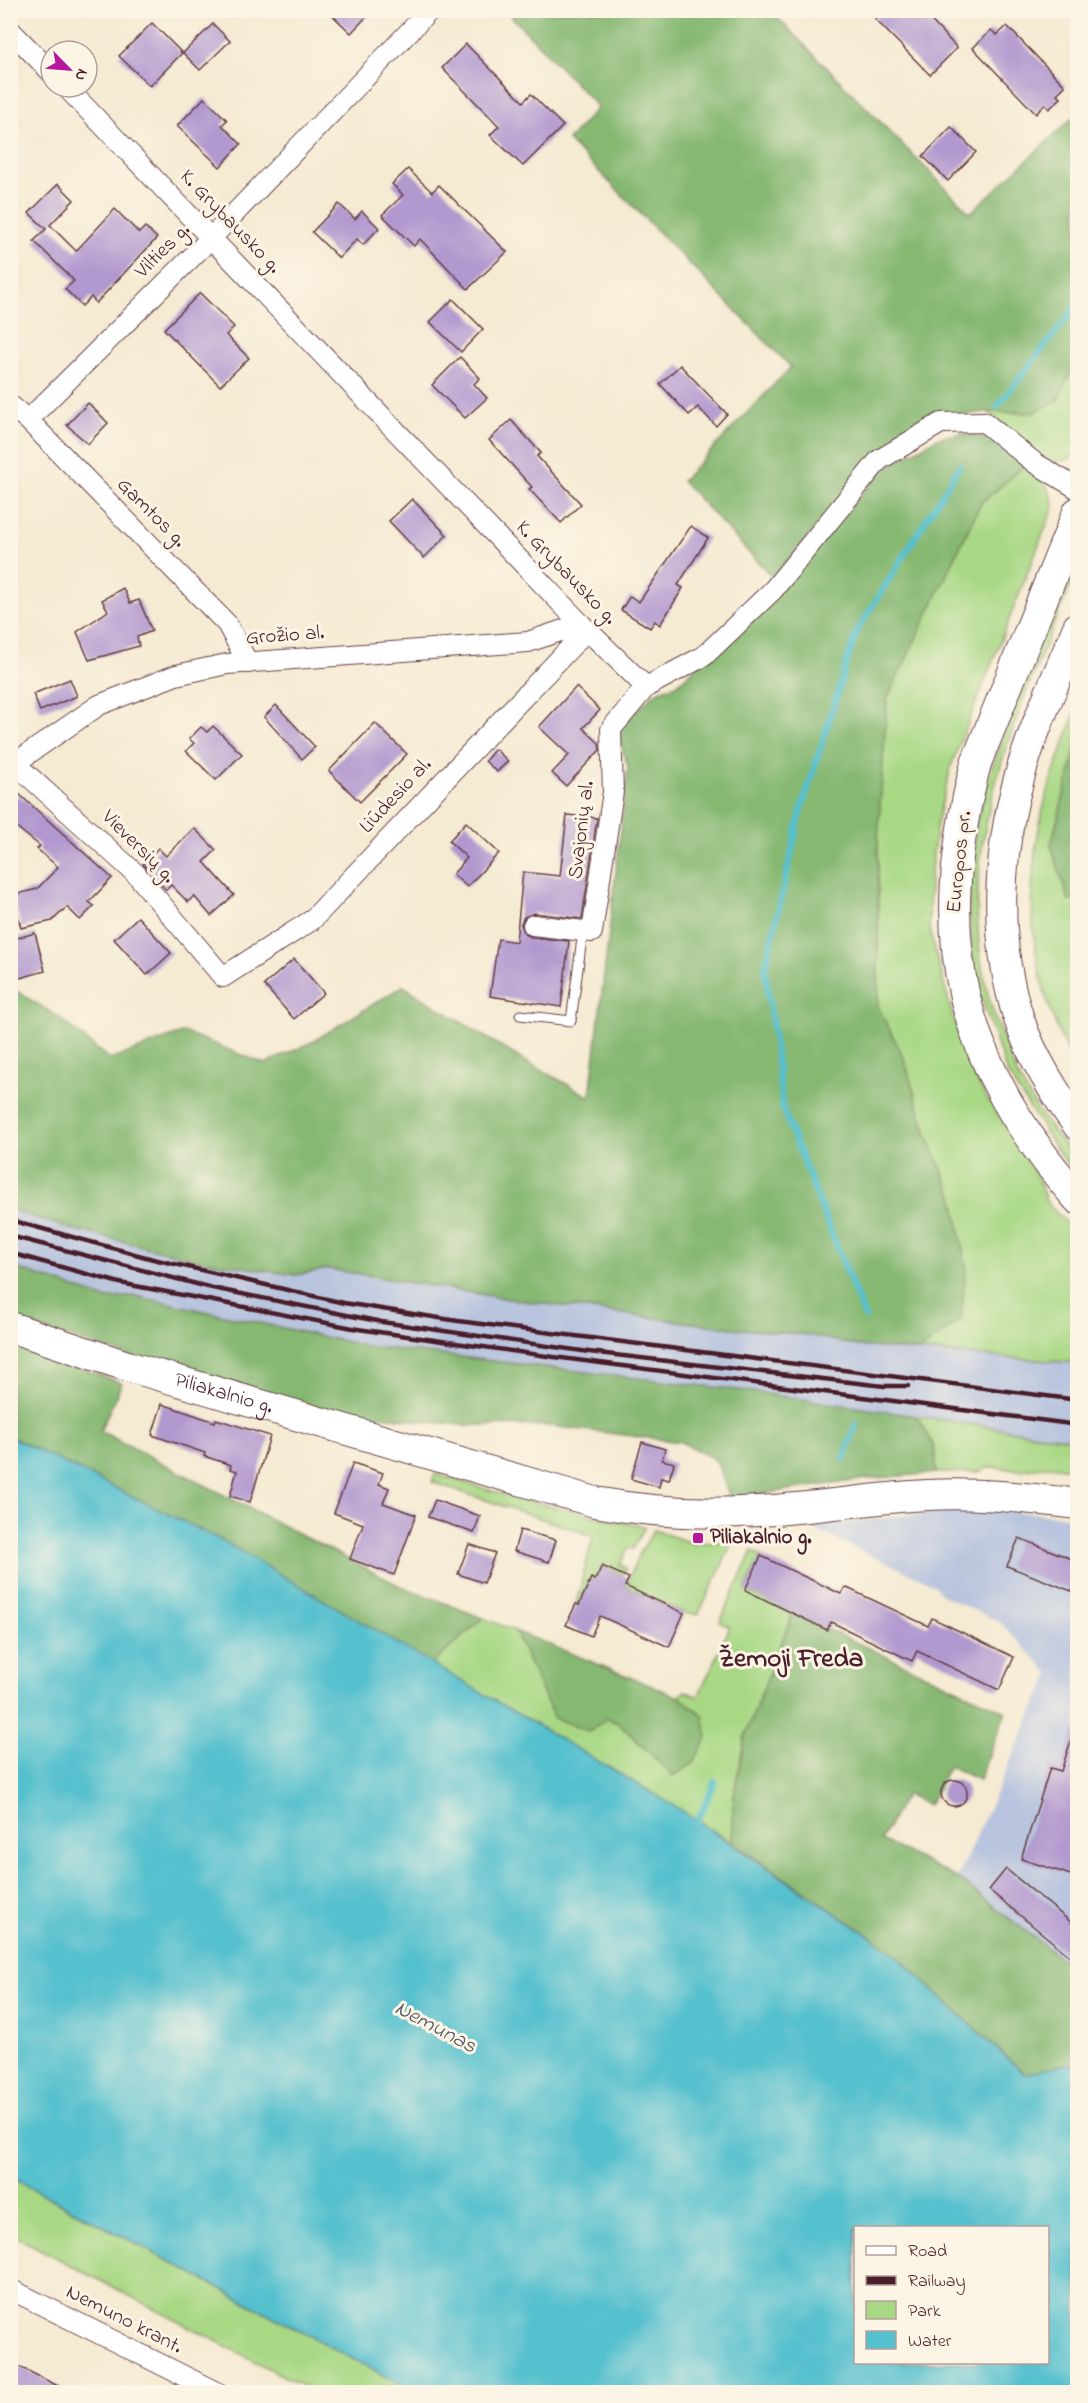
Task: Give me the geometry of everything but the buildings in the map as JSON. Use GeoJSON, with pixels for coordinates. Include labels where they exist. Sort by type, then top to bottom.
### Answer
{"type":"FeatureCollection","features":[{"type":"Feature","properties":{"kind":"main road","name":"Europos pr."},"geometry":{"type":"LineString","coordinates":[[1077,512],[976,764],[965,806],[956,867],[954,919],[957,957],[970,1020],[987,1066],[1011,1112],[1040,1154],[1077,1199]]}},
{"type":"Feature","properties":{"kind":"main road","name":"Europos pr."},"geometry":{"type":"LineString","coordinates":[[1077,627],[1020,774],[1004,843],[1001,921],[1005,962],[1020,1023],[1050,1083],[1077,1125]]}},
{"type":"Feature","properties":{"kind":"main road","name":"Piliakalnio g."},"geometry":{"type":"LineString","coordinates":[[10,1327],[127,1366],[326,1425],[595,1502],[636,1509],[676,1512],[758,1511],[939,1494],[997,1494],[1077,1504]]}},
{"type":"Feature","properties":{"kind":"street","name":"Vilties g."},"geometry":{"type":"LineString","coordinates":[[28,420],[212,237],[430,10]]}},
{"type":"Feature","properties":{"kind":"street"},"geometry":{"type":"LineString","coordinates":[[10,30],[39,60]]}},
{"type":"Feature","properties":{"kind":"street","name":"K. Grybausko g."},"geometry":{"type":"LineString","coordinates":[[78,99],[584,627],[646,687]]}},
{"type":"Feature","properties":{"kind":"street","name":"Gamtos g."},"geometry":{"type":"LineString","coordinates":[[10,405],[28,420],[227,624],[248,663]]}},
{"type":"Feature","properties":{"kind":"street"},"geometry":{"type":"LineString","coordinates":[[646,687],[704,656],[773,590],[879,460],[941,423],[984,422],[1035,462],[1077,489]]}},
{"type":"Feature","properties":{"kind":"street","name":"Grožio al."},"geometry":{"type":"LineString","coordinates":[[13,761],[99,705],[176,675],[227,664],[528,642],[584,627]]}},
{"type":"Feature","properties":{"kind":"street","name":"Liūdesio al."},"geometry":{"type":"LineString","coordinates":[[223,977],[312,921],[584,627]]}},
{"type":"Feature","properties":{"kind":"street","name":"Svajonių al."},"geometry":{"type":"LineString","coordinates":[[583,931],[592,932],[613,792],[611,729],[646,687]]}},
{"type":"Feature","properties":{"kind":"street","name":"Vieversių g."},"geometry":{"type":"LineString","coordinates":[[13,761],[136,874],[223,977]]}},
{"type":"Feature","properties":{"kind":"street"},"geometry":{"type":"LineString","coordinates":[[533,925],[583,931]]}},
{"type":"Feature","properties":{"kind":"street","name":"Nemuno krant."},"geometry":{"type":"LineString","coordinates":[[10,2289],[216,2392]]}},
{"type":"Feature","properties":{"kind":"lane"},"geometry":{"type":"LineString","coordinates":[[520,1015],[571,1021],[583,931]]}},
{"type":"Feature","properties":{"kind":"shaded area"},"geometry":{"type":"Polygon","coordinates":[[[11,1210],[68,1228],[203,1261],[296,1275],[329,1269],[509,1299],[732,1328],[809,1335],[859,1346],[1077,1363],[1077,1440],[746,1391],[366,1346],[135,1296],[106,1299],[11,1266],[11,1210]]]}},
{"type":"Feature","properties":{"kind":"shaded area"},"geometry":{"type":"Polygon","coordinates":[[[970,1508],[1077,1517],[1077,1971],[957,1878],[1050,1674],[1001,1623],[940,1594],[935,1585],[810,1527],[970,1508]]]}},
{"type":"Feature","properties":{"kind":"green space"},"geometry":{"type":"Polygon","coordinates":[[[506,11],[771,11],[970,213],[1077,114],[1077,360],[1057,401],[1032,413],[988,412],[940,417],[879,453],[773,578],[682,481],[791,367],[568,140],[598,107],[506,11]]]}},
{"type":"Feature","properties":{"kind":"green space"},"geometry":{"type":"Polygon","coordinates":[[[1077,360],[1078,450],[1069,459],[1049,463],[988,412],[1031,413],[1057,401],[1077,360]]]}},
{"type":"Feature","properties":{"kind":"green space"},"geometry":{"type":"Polygon","coordinates":[[[963,433],[990,438],[1025,465],[981,503],[887,699],[878,837],[878,1007],[904,1058],[927,1136],[954,1198],[966,1267],[961,1319],[920,1351],[859,1346],[809,1335],[732,1328],[509,1299],[329,1269],[296,1275],[203,1261],[68,1228],[11,1210],[10,987],[60,1018],[110,1060],[184,1032],[265,1064],[312,1042],[403,986],[521,1059],[590,1097],[628,766],[616,730],[655,693],[678,684],[776,593],[883,469],[938,438],[963,433]]]}},
{"type":"Feature","properties":{"kind":"green space"},"geometry":{"type":"Polygon","coordinates":[[[1025,465],[1044,482],[1054,506],[951,766],[937,823],[930,878],[929,927],[952,1014],[977,1082],[1037,1176],[1047,1203],[1077,1234],[1077,1363],[920,1351],[961,1319],[954,1198],[927,1136],[878,1007],[878,837],[887,698],[981,503],[1025,465]]]}},
{"type":"Feature","properties":{"kind":"green space"},"geometry":{"type":"Polygon","coordinates":[[[1077,552],[1077,570],[1009,738],[992,797],[981,856],[977,915],[983,974],[1010,1057],[1036,1107],[1076,1162],[1077,1176],[1059,1153],[1007,1073],[981,997],[972,953],[969,906],[977,820],[990,773],[1022,686],[1077,552]]]}},
{"type":"Feature","properties":{"kind":"green space"},"geometry":{"type":"Polygon","coordinates":[[[1077,707],[1077,745],[1051,845],[1069,901],[1077,899],[1077,1069],[1048,1003],[1039,969],[1032,900],[1034,865],[1047,794],[1077,707]]]}},
{"type":"Feature","properties":{"kind":"green space"},"geometry":{"type":"Polygon","coordinates":[[[1077,745],[1077,899],[1069,901],[1051,845],[1077,745]]]}},
{"type":"Feature","properties":{"kind":"green space"},"geometry":{"type":"Polygon","coordinates":[[[10,1266],[106,1299],[135,1296],[366,1346],[746,1391],[916,1416],[932,1443],[936,1473],[866,1479],[730,1498],[716,1460],[681,1442],[551,1426],[459,1425],[372,1415],[332,1417],[11,1320],[10,1266]]]}},
{"type":"Feature","properties":{"kind":"green space"},"geometry":{"type":"Polygon","coordinates":[[[10,1343],[122,1383],[100,1431],[398,1585],[483,1618],[432,1664],[225,1542],[11,1437],[10,1343]]]}},
{"type":"Feature","properties":{"kind":"green space"},"geometry":{"type":"Polygon","coordinates":[[[916,1416],[1077,1440],[1077,1470],[1050,1466],[1020,1470],[991,1467],[978,1472],[936,1473],[932,1443],[916,1416]]]}},
{"type":"Feature","properties":{"kind":"green space"},"geometry":{"type":"Polygon","coordinates":[[[435,1474],[520,1499],[645,1527],[633,1549],[628,1548],[620,1565],[626,1568],[622,1575],[602,1566],[595,1580],[591,1578],[579,1605],[576,1604],[593,1536],[432,1482],[435,1474]]]}},
{"type":"Feature","properties":{"kind":"green space"},"geometry":{"type":"Polygon","coordinates":[[[654,1530],[694,1544],[734,1540],[698,1615],[684,1613],[625,1586],[640,1553],[654,1530]]]}},
{"type":"Feature","properties":{"kind":"green space"},"geometry":{"type":"Polygon","coordinates":[[[752,1551],[761,1556],[745,1590],[793,1613],[745,1736],[734,1794],[732,1842],[432,1664],[483,1618],[515,1631],[554,1718],[607,1718],[620,1724],[673,1776],[703,1715],[679,1697],[685,1691],[698,1697],[730,1627],[720,1622],[752,1551]]]}},
{"type":"Feature","properties":{"kind":"green space"},"geometry":{"type":"Polygon","coordinates":[[[793,1613],[1006,1712],[979,1780],[949,1766],[929,1805],[906,1794],[881,1840],[957,1878],[1077,1971],[1077,2067],[1068,2064],[1025,2074],[889,1949],[732,1842],[734,1794],[745,1736],[793,1613]]]}},
{"type":"Feature","properties":{"kind":"green space"},"geometry":{"type":"Polygon","coordinates":[[[515,1631],[679,1697],[703,1715],[707,1737],[693,1764],[673,1776],[620,1724],[607,1718],[589,1732],[554,1718],[515,1631]]]}},
{"type":"Feature","properties":{"kind":"green space"},"geometry":{"type":"Polygon","coordinates":[[[10,2177],[415,2392],[314,2392],[11,2234],[10,2177]]]}},
{"type":"Feature","properties":{"kind":"water","name":"Nemunas"},"geometry":{"type":"Polygon","coordinates":[[[11,1437],[225,1542],[678,1808],[889,1949],[1024,2074],[1068,2064],[1077,2067],[1077,2392],[415,2392],[11,2177],[11,1437]]]}},
{"type":"Feature","properties":{"kind":"waterway"},"geometry":{"type":"LineString","coordinates":[[997,407],[1078,301]]}},
{"type":"Feature","properties":{"kind":"waterway"},"geometry":{"type":"LineString","coordinates":[[865,1318],[783,1110],[765,969],[801,811],[856,633],[960,465]]}},
{"type":"Feature","properties":{"kind":"waterway"},"geometry":{"type":"LineString","coordinates":[[844,1459],[856,1424]]}},
{"type":"Feature","properties":{"kind":"waterway"},"geometry":{"type":"LineString","coordinates":[[694,1828],[715,1782]]}},
{"type":"Feature","properties":{"kind":"railway"},"geometry":{"type":"LineString","coordinates":[[10,1220],[153,1259],[344,1303],[458,1321],[1078,1400]]}},
{"type":"Feature","properties":{"kind":"railway"},"geometry":{"type":"LineString","coordinates":[[10,1236],[212,1288],[382,1322],[589,1352],[884,1386],[908,1386]]}},
{"type":"Feature","properties":{"kind":"railway"},"geometry":{"type":"LineString","coordinates":[[10,1253],[120,1283],[358,1329],[554,1357],[1078,1425]]}},
{"type":"Feature","properties":{"kind":"place","name":"Piliakalnio g."},"geometry":{"type":"Point","coordinates":[698,1538]}},
{"type":"Feature","properties":{"kind":"district","name":"Žemoji Freda"},"geometry":{"type":"Point","coordinates":[791,1659]}}]}
